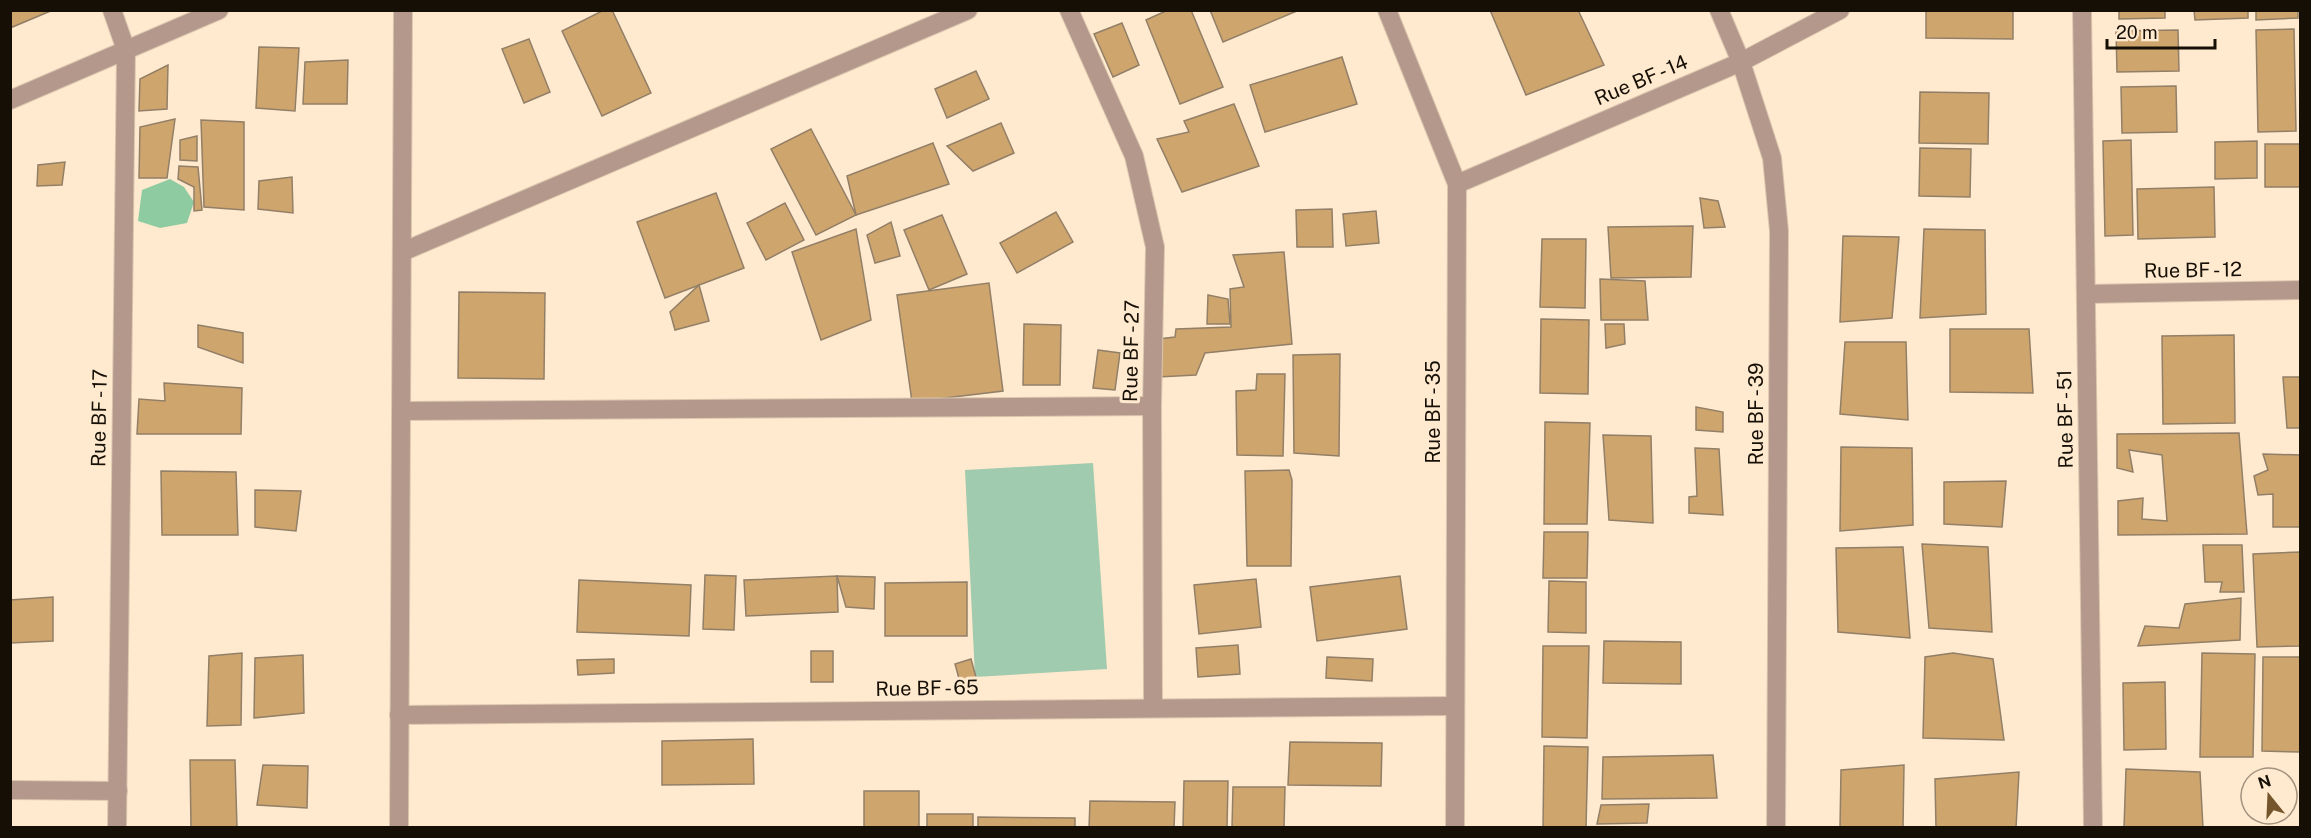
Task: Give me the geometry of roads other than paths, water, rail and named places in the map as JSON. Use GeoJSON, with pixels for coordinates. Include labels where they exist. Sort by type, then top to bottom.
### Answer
{"type":"FeatureCollection","features":[{"type":"Feature","properties":{"kind":"street","name":"Rue BF - 17"},"geometry":{"type":"LineString","coordinates":[[112,10],[126,50],[117,828]]}},
{"type":"Feature","properties":{"kind":"street"},"geometry":{"type":"LineString","coordinates":[[10,100],[219,10]]}},
{"type":"Feature","properties":{"kind":"street"},"geometry":{"type":"LineString","coordinates":[[399,828],[403,10]]}},
{"type":"Feature","properties":{"kind":"street"},"geometry":{"type":"LineString","coordinates":[[402,252],[968,10]]}},
{"type":"Feature","properties":{"kind":"street","name":"Rue BF - 27"},"geometry":{"type":"LineString","coordinates":[[1069,10],[1134,156],[1155,247],[1152,406],[1153,708]]}},
{"type":"Feature","properties":{"kind":"street","name":"Rue BF - 35"},"geometry":{"type":"LineString","coordinates":[[1387,10],[1457,184],[1455,828]]}},
{"type":"Feature","properties":{"kind":"street","name":"Rue BF - 39"},"geometry":{"type":"LineString","coordinates":[[1719,10],[1741,62],[1772,158],[1779,231],[1776,828]]}},
{"type":"Feature","properties":{"kind":"street","name":"Rue BF - 14"},"geometry":{"type":"LineString","coordinates":[[1457,184],[1741,62],[1840,10]]}},
{"type":"Feature","properties":{"kind":"street","name":"Rue BF - 51"},"geometry":{"type":"LineString","coordinates":[[2082,10],[2093,828]]}},
{"type":"Feature","properties":{"kind":"street","name":"Rue BF - 12"},"geometry":{"type":"LineString","coordinates":[[2086,294],[2301,290]]}},
{"type":"Feature","properties":{"kind":"street"},"geometry":{"type":"LineString","coordinates":[[401,411],[1152,406]]}},
{"type":"Feature","properties":{"kind":"street","name":"Rue BF - 65"},"geometry":{"type":"LineString","coordinates":[[399,715],[1455,706]]}},
{"type":"Feature","properties":{"kind":"street"},"geometry":{"type":"LineString","coordinates":[[10,790],[118,791]]}}]}
